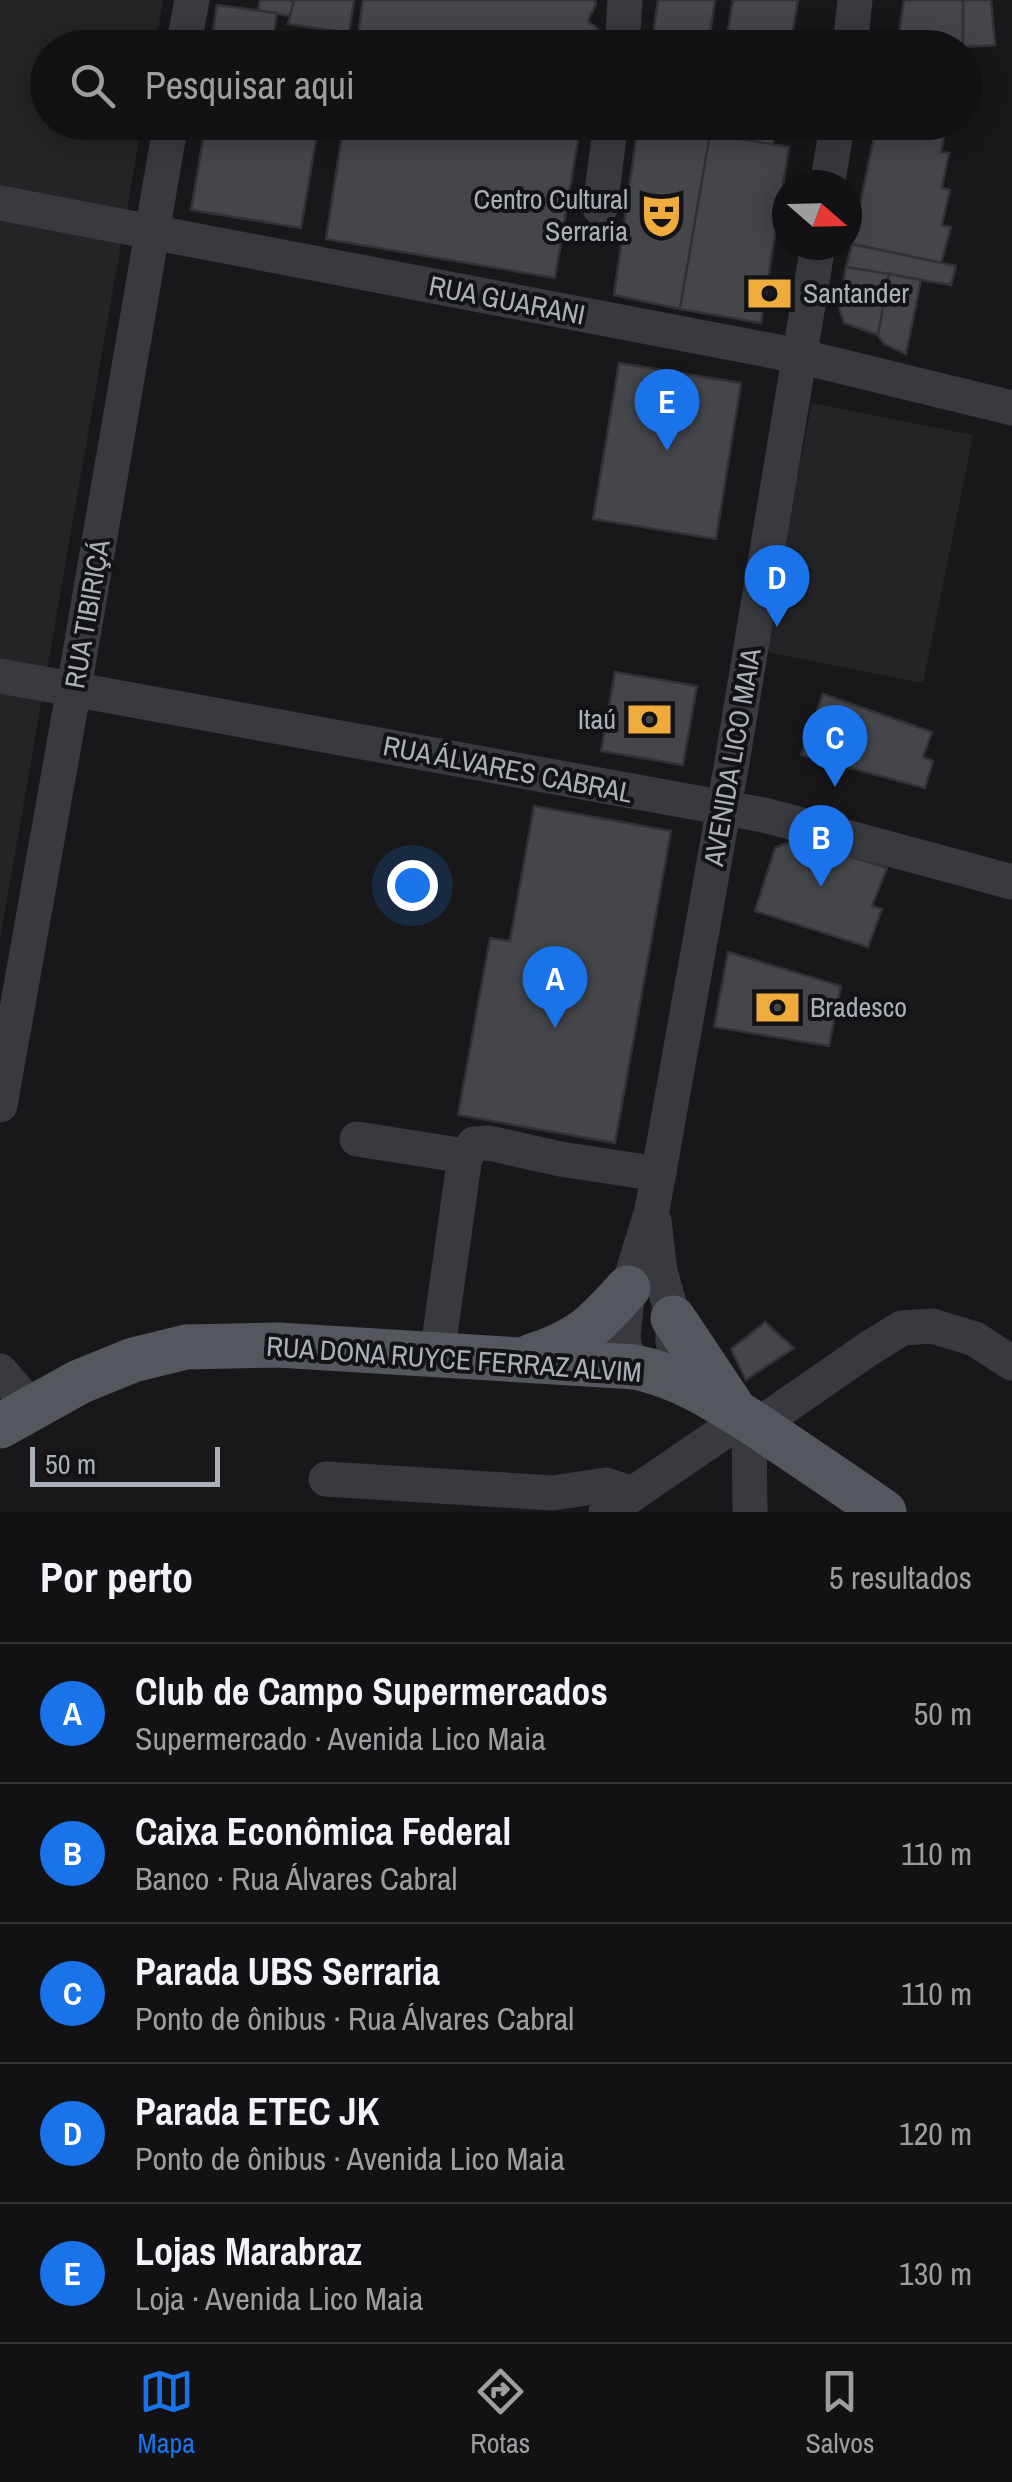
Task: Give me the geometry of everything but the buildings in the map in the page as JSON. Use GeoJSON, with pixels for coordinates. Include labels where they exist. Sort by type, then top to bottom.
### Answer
{"type":"FeatureCollection","features":[{"type":"Feature","properties":{"kind":"main road"},"geometry":{"type":"LineString","coordinates":[[521,1360],[576,1338],[597,1322],[628,1288]]}},
{"type":"Feature","properties":{"kind":"main road"},"geometry":{"type":"LineString","coordinates":[[673,1318],[746,1419]]}},
{"type":"Feature","properties":{"kind":"main road","name":"RUA DONA RUYCE FERRAZ ALVIM"},"geometry":{"type":"LineString","coordinates":[[15,1417],[79,1382],[133,1360],[186,1347],[278,1345],[644,1369],[690,1385],[884,1512]]}},
{"type":"Feature","properties":{"kind":"street"},"geometry":{"type":"LineString","coordinates":[[187,30],[192,0]]}},
{"type":"Feature","properties":{"kind":"street"},"geometry":{"type":"LineString","coordinates":[[623,30],[625,0]]}},
{"type":"Feature","properties":{"kind":"street"},"geometry":{"type":"LineString","coordinates":[[852,30],[855,0]]}},
{"type":"Feature","properties":{"kind":"street","name":"RUA TIBIRIÇÁ"},"geometry":{"type":"LineString","coordinates":[[0,1105],[167,140]]}},
{"type":"Feature","properties":{"kind":"street"},"geometry":{"type":"LineString","coordinates":[[600,208],[609,140]]}},
{"type":"Feature","properties":{"kind":"street"},"geometry":{"type":"LineString","coordinates":[[830,170],[835,140]]}},
{"type":"Feature","properties":{"kind":"street","name":"RUA GUARANI"},"geometry":{"type":"LineString","coordinates":[[0,203],[800,356],[1012,408]]}},
{"type":"Feature","properties":{"kind":"street","name":"AVENIDA LICO MAIA"},"geometry":{"type":"LineString","coordinates":[[644,1369],[625,1349],[628,1288],[659,1174],[816,260]]}},
{"type":"Feature","properties":{"kind":"street","name":"RUA ÁLVARES CABRAL"},"geometry":{"type":"LineString","coordinates":[[0,676],[764,816],[1012,882]]}},
{"type":"Feature","properties":{"kind":"street"},"geometry":{"type":"LineString","coordinates":[[357,1139],[465,1156]]}},
{"type":"Feature","properties":{"kind":"street"},"geometry":{"type":"LineString","coordinates":[[437,1355],[465,1156],[474,1144],[659,1174]]}},
{"type":"Feature","properties":{"kind":"street","name":"AVENIDA LICO MAIA"},"geometry":{"type":"LineString","coordinates":[[652,1210],[660,1271],[673,1318]]}},
{"type":"Feature","properties":{"kind":"street"},"geometry":{"type":"LineString","coordinates":[[644,1369],[662,1362],[672,1347],[673,1318]]}},
{"type":"Feature","properties":{"kind":"street"},"geometry":{"type":"LineString","coordinates":[[326,1479],[553,1494],[606,1485],[620,1503],[746,1419],[902,1328],[932,1326],[975,1339],[1012,1363]]}},
{"type":"Feature","properties":{"kind":"street"},"geometry":{"type":"LineString","coordinates":[[0,1371],[15,1417]]}},
{"type":"Feature","properties":{"kind":"street"},"geometry":{"type":"LineString","coordinates":[[746,1419],[749,1511]]}},
{"type":"Feature","properties":{"kind":"shaded area"},"geometry":{"type":"Polygon","coordinates":[[[0,0],[163,0],[158,30],[30,30],[30,140],[139,140],[0,940],[0,0]]]}},
{"type":"Feature","properties":{"kind":"shaded area"},"geometry":{"type":"Polygon","coordinates":[[[812,403],[973,435],[923,683],[762,651],[812,403]]]}},
{"type":"Feature","properties":{"kind":"place","name":"Centro Cultural Serraria"},"geometry":{"type":"Point","coordinates":[661,215]}},
{"type":"Feature","properties":{"kind":"place","name":"Santander"},"geometry":{"type":"Point","coordinates":[770,293]}},
{"type":"Feature","properties":{"kind":"place","name":"Lojas Marabraz"},"geometry":{"type":"Point","coordinates":[667,451]}},
{"type":"Feature","properties":{"kind":"place","name":"Parada ETEC JK"},"geometry":{"type":"Point","coordinates":[777,627]}},
{"type":"Feature","properties":{"kind":"place","name":"Itaú"},"geometry":{"type":"Point","coordinates":[649,719]}},
{"type":"Feature","properties":{"kind":"place","name":"Parada UBS Serraria"},"geometry":{"type":"Point","coordinates":[835,787]}},
{"type":"Feature","properties":{"kind":"place","name":"Caixa Econômica Federal"},"geometry":{"type":"Point","coordinates":[821,887]}},
{"type":"Feature","properties":{"kind":"place","name":"Bradesco"},"geometry":{"type":"Point","coordinates":[777,1007]}},
{"type":"Feature","properties":{"kind":"place","name":"Club de Campo Supermercados"},"geometry":{"type":"Point","coordinates":[555,1028]}}]}
